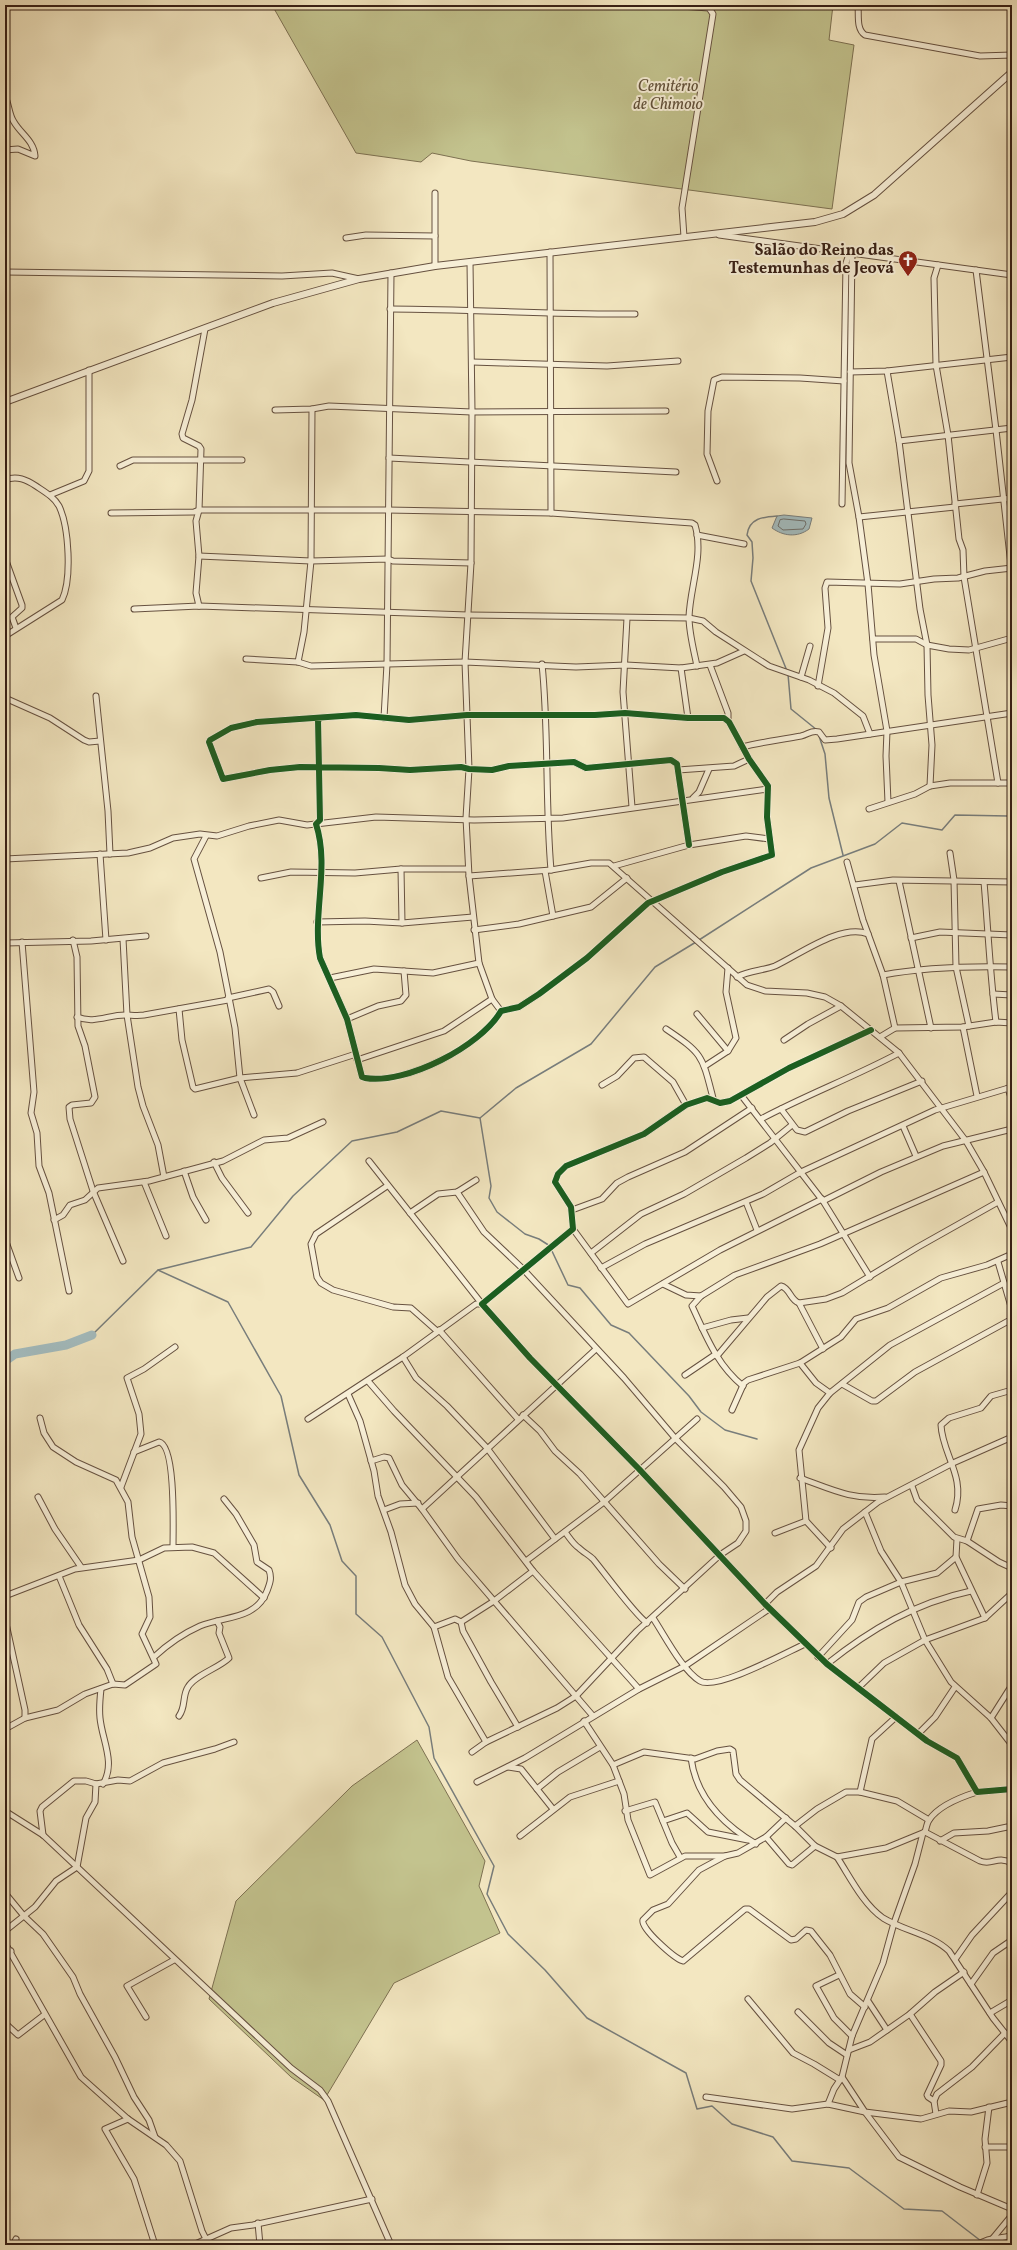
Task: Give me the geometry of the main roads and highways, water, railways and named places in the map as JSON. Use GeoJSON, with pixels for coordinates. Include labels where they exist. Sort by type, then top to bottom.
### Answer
{"type":"FeatureCollection","features":[{"type":"Feature","properties":{"kind":"water"},"geometry":{"type":"Polygon","coordinates":[[[784,515],[812,518],[809,529],[795,535],[776,531],[772,528],[777,516],[784,515]]]}},
{"type":"Feature","properties":{"kind":"waterway"},"geometry":{"type":"LineString","coordinates":[[777,516],[762,518],[754,522],[748,529],[747,535],[752,542],[753,558],[751,581],[787,671]]}},
{"type":"Feature","properties":{"kind":"waterway"},"geometry":{"type":"LineString","coordinates":[[788,674],[791,709],[817,730]]}},
{"type":"Feature","properties":{"kind":"waterway"},"geometry":{"type":"LineString","coordinates":[[819,736],[825,754],[829,798],[843,855]]}},
{"type":"Feature","properties":{"kind":"waterway"},"geometry":{"type":"LineString","coordinates":[[699,940],[811,868],[875,844],[902,823],[942,830],[955,815],[1008,816],[1012,819]]}},
{"type":"Feature","properties":{"kind":"waterway"},"geometry":{"type":"LineString","coordinates":[[92,1335],[158,1270],[251,1247],[293,1196],[352,1141],[397,1132],[441,1111],[480,1118],[516,1088],[591,1044],[655,967],[696,942]]}},
{"type":"Feature","properties":{"kind":"waterway"},"geometry":{"type":"LineString","coordinates":[[480,1118],[491,1186],[489,1198],[497,1212],[525,1234],[539,1239],[550,1246]]}},
{"type":"Feature","properties":{"kind":"waterway"},"geometry":{"type":"LineString","coordinates":[[551,1249],[568,1285],[580,1288],[611,1325],[629,1333],[689,1396],[701,1412],[725,1430],[757,1439]]}},
{"type":"Feature","properties":{"kind":"waterway"},"geometry":{"type":"LineString","coordinates":[[158,1270],[228,1302],[281,1396],[299,1475],[330,1525],[342,1561],[356,1576],[356,1614],[382,1637],[429,1727],[434,1758],[494,1866],[487,1894],[508,1934],[545,1970],[587,2018],[686,2073],[697,2109],[712,2106],[732,2124],[773,2137],[792,2161],[849,2168],[904,2209],[942,2211],[981,2241]]}},
{"type":"Feature","properties":{"kind":"waterway"},"geometry":{"type":"LineString","coordinates":[[5,1361],[15,1354],[66,1345],[92,1335]]}},
{"type":"Feature","properties":{"kind":"place","name":"Salão do Reino das Testemunhas de Jeová"},"geometry":{"type":"Point","coordinates":[908,277]}},
{"type":"Feature","properties":{"kind":"park label","name":"Cemitério de Chimoio"},"geometry":{"type":"Point","coordinates":[668,96]}}]}
